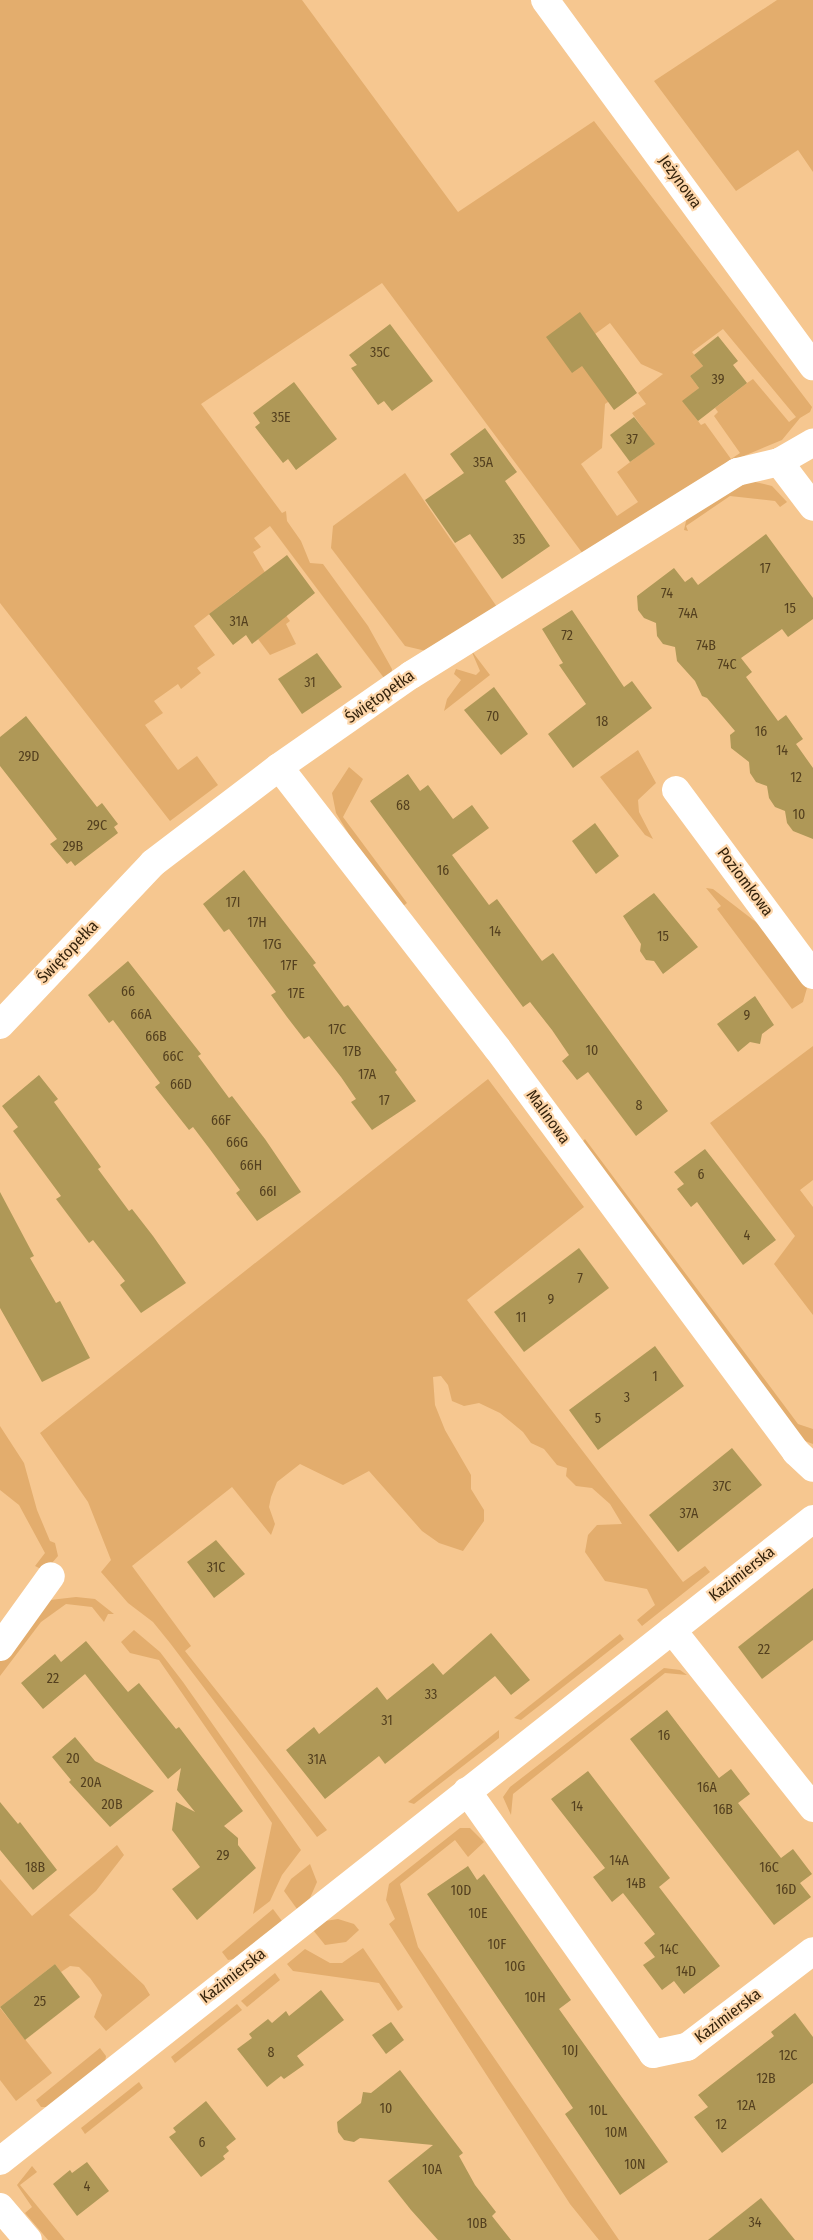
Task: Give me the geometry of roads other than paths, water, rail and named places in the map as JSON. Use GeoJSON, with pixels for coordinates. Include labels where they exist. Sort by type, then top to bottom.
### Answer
{"type":"FeatureCollection","features":[{"type":"Feature","properties":{"kind":"street","name":"Jeżynowa"},"geometry":{"type":"LineString","coordinates":[[545,0],[813,366]]}},
{"type":"Feature","properties":{"kind":"street","name":"Świętopełka"},"geometry":{"type":"LineString","coordinates":[[0,1025],[153,863],[279,767],[411,675],[737,472],[779,462],[813,442]]}},
{"type":"Feature","properties":{"kind":"street"},"geometry":{"type":"LineString","coordinates":[[779,462],[813,507]]}},
{"type":"Feature","properties":{"kind":"street","name":"Malinowa"},"geometry":{"type":"LineString","coordinates":[[279,767],[497,1048],[796,1452],[813,1468]]}},
{"type":"Feature","properties":{"kind":"street","name":"Poziomkowa"},"geometry":{"type":"LineString","coordinates":[[676,790],[813,974]]}},
{"type":"Feature","properties":{"kind":"street","name":"Kazimierska"},"geometry":{"type":"LineString","coordinates":[[0,2161],[813,1519]]}},
{"type":"Feature","properties":{"kind":"street"},"geometry":{"type":"LineString","coordinates":[[0,1647],[51,1576]]}},
{"type":"Feature","properties":{"kind":"street"},"geometry":{"type":"LineString","coordinates":[[672,1630],[810,1799]]}},
{"type":"Feature","properties":{"kind":"street","name":"Kazimierska"},"geometry":{"type":"LineString","coordinates":[[467,1791],[653,2054],[687,2047],[813,1951]]}},
{"type":"Feature","properties":{"kind":"street"},"geometry":{"type":"LineString","coordinates":[[0,2207],[28,2240]]}}]}
